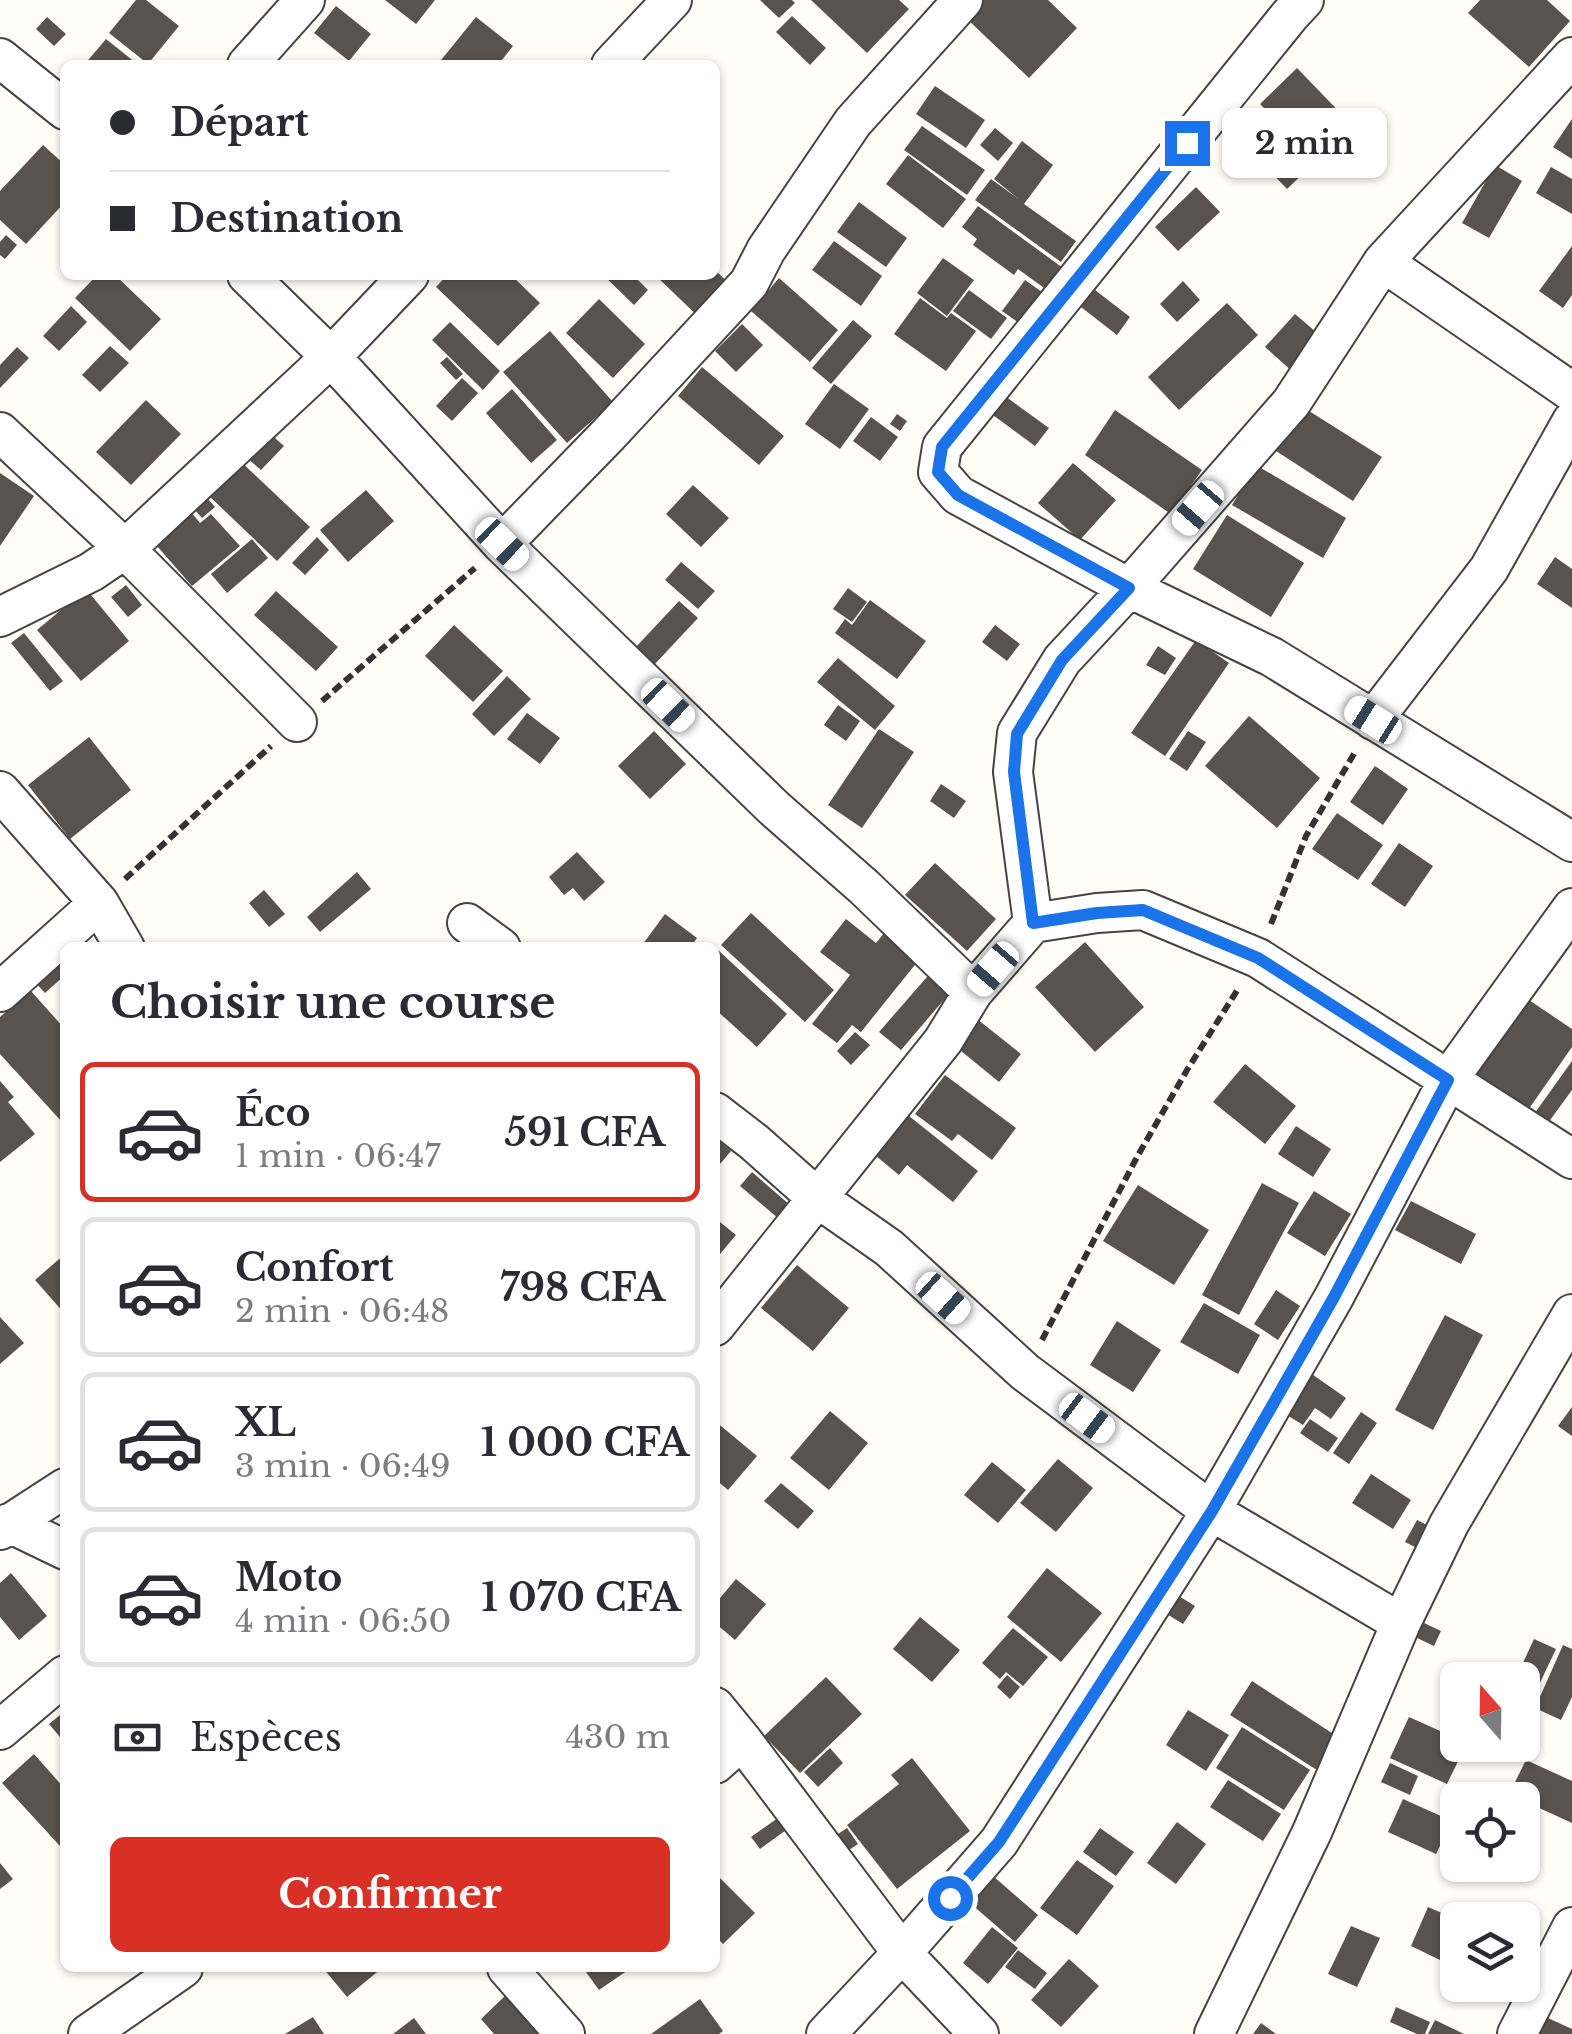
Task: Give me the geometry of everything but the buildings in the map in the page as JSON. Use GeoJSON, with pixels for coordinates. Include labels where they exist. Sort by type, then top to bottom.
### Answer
{"type":"FeatureCollection","features":[{"type":"Feature","properties":{"kind":"street"},"geometry":{"type":"LineString","coordinates":[[251,60],[305,0]]}},
{"type":"Feature","properties":{"kind":"street"},"geometry":{"type":"LineString","coordinates":[[616,60],[672,0]]}},
{"type":"Feature","properties":{"kind":"street"},"geometry":{"type":"LineString","coordinates":[[502,544],[750,283],[766,250],[853,122],[963,0]]}},
{"type":"Feature","properties":{"kind":"street"},"geometry":{"type":"LineString","coordinates":[[1289,5],[942,447],[938,472],[958,495],[1129,588],[1272,658],[1572,842]]}},
{"type":"Feature","properties":{"kind":"street"},"geometry":{"type":"LineString","coordinates":[[1033,923],[1014,772],[1017,734],[1062,660],[1291,402],[1383,262],[1572,56]]}},
{"type":"Feature","properties":{"kind":"street"},"geometry":{"type":"LineString","coordinates":[[0,58],[60,106]]}},
{"type":"Feature","properties":{"kind":"street"},"geometry":{"type":"LineString","coordinates":[[1383,262],[1572,392]]}},
{"type":"Feature","properties":{"kind":"street"},"geometry":{"type":"LineString","coordinates":[[252,280],[330,357],[502,544],[774,808],[864,887],[973,992]]}},
{"type":"Feature","properties":{"kind":"street"},"geometry":{"type":"LineString","coordinates":[[0,618],[91,572],[125,550],[330,357],[405,280]]}},
{"type":"Feature","properties":{"kind":"street"},"geometry":{"type":"LineString","coordinates":[[1373,720],[1489,569],[1572,422]]}},
{"type":"Feature","properties":{"kind":"street"},"geometry":{"type":"LineString","coordinates":[[0,432],[297,722]]}},
{"type":"Feature","properties":{"kind":"street"},"geometry":{"type":"LineString","coordinates":[[0,791],[99,903],[122,942]]}},
{"type":"Feature","properties":{"kind":"street"},"geometry":{"type":"LineString","coordinates":[[0,992],[99,903]]}},
{"type":"Feature","properties":{"kind":"street"},"geometry":{"type":"LineString","coordinates":[[826,2034],[999,1842],[1212,1511],[1334,1297],[1448,1080],[1572,908]]}},
{"type":"Feature","properties":{"kind":"street"},"geometry":{"type":"LineString","coordinates":[[720,1320],[943,1041],[973,992],[1033,923],[1143,910],[1258,958],[1572,1159]]}},
{"type":"Feature","properties":{"kind":"street"},"geometry":{"type":"LineString","coordinates":[[467,923],[493,942]]}},
{"type":"Feature","properties":{"kind":"street"},"geometry":{"type":"LineString","coordinates":[[720,1116],[816,1197],[889,1248],[1025,1372],[1212,1511],[1400,1622]]}},
{"type":"Feature","properties":{"kind":"street"},"geometry":{"type":"LineString","coordinates":[[1214,2034],[1312,1832],[1400,1622],[1449,1524],[1572,1314]]}},
{"type":"Feature","properties":{"kind":"street"},"geometry":{"type":"LineString","coordinates":[[4,1527],[60,1491]]}},
{"type":"Feature","properties":{"kind":"street"},"geometry":{"type":"LineString","coordinates":[[4,1527],[60,1548]]}},
{"type":"Feature","properties":{"kind":"street"},"geometry":{"type":"LineString","coordinates":[[0,1730],[60,1678]]}},
{"type":"Feature","properties":{"kind":"street"},"geometry":{"type":"LineString","coordinates":[[720,1724],[728,1751],[902,1954],[979,2034]]}},
{"type":"Feature","properties":{"kind":"street"},"geometry":{"type":"LineString","coordinates":[[1518,2034],[1572,1927]]}},
{"type":"Feature","properties":{"kind":"street"},"geometry":{"type":"LineString","coordinates":[[88,2034],[177,1972]]}},
{"type":"Feature","properties":{"kind":"street"},"geometry":{"type":"LineString","coordinates":[[511,1972],[565,2034]]}},
{"type":"Feature","properties":{"kind":"path"},"geometry":{"type":"LineString","coordinates":[[1025,1372],[1137,1157],[1258,958],[1306,836],[1373,720]]}},
{"type":"Feature","properties":{"kind":"route"},"geometry":{"type":"LineString","coordinates":[[950,1898],[999,1842],[1212,1511],[1334,1297],[1448,1080],[1258,958],[1143,910],[1033,923],[1014,772],[1017,734],[1062,660],[1129,588],[958,495],[938,472],[942,447],[1187,143]]}}]}
